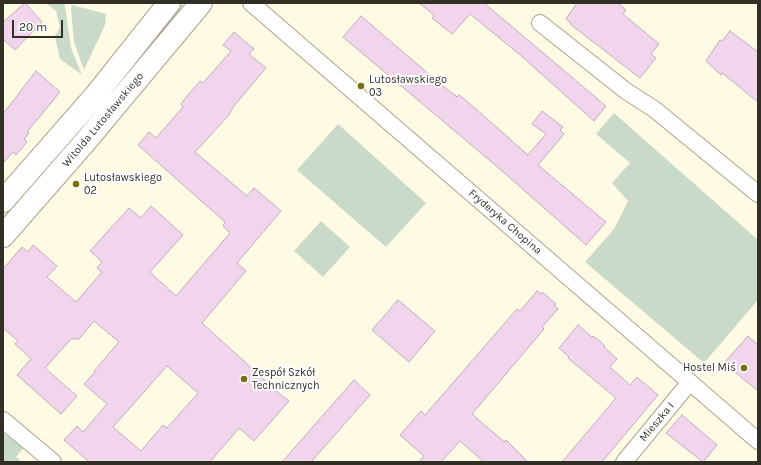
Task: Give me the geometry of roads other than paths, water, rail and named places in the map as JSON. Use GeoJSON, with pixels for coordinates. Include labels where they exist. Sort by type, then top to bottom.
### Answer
{"type":"FeatureCollection","features":[{"type":"Feature","properties":{"kind":"main road","name":"Witolda Lutosławskiego"},"geometry":{"type":"LineString","coordinates":[[3,201],[95,96],[169,3]]}},
{"type":"Feature","properties":{"kind":"main road","name":"Witolda Lutosławskiego"},"geometry":{"type":"LineString","coordinates":[[3,236],[86,142],[201,3]]}},
{"type":"Feature","properties":{"kind":"street","name":"Fryderyka Chopina"},"geometry":{"type":"LineString","coordinates":[[251,3],[758,441]]}},
{"type":"Feature","properties":{"kind":"street"},"geometry":{"type":"LineString","coordinates":[[540,23],[626,91],[654,109],[758,194]]}},
{"type":"Feature","properties":{"kind":"street","name":"Mieszka I"},"geometry":{"type":"LineString","coordinates":[[624,462],[690,382]]}},
{"type":"Feature","properties":{"kind":"street"},"geometry":{"type":"LineString","coordinates":[[3,420],[53,462]]}},
{"type":"Feature","properties":{"kind":"place","name":"Lutosławskiego 03"},"geometry":{"type":"Point","coordinates":[361,86]}},
{"type":"Feature","properties":{"kind":"place","name":"Lutosławskiego 02"},"geometry":{"type":"Point","coordinates":[76,184]}},
{"type":"Feature","properties":{"kind":"place","name":"Hostel Miś"},"geometry":{"type":"Point","coordinates":[744,368]}},
{"type":"Feature","properties":{"kind":"place","name":"Zespół Szkół Technicznych"},"geometry":{"type":"Point","coordinates":[244,379]}}]}
